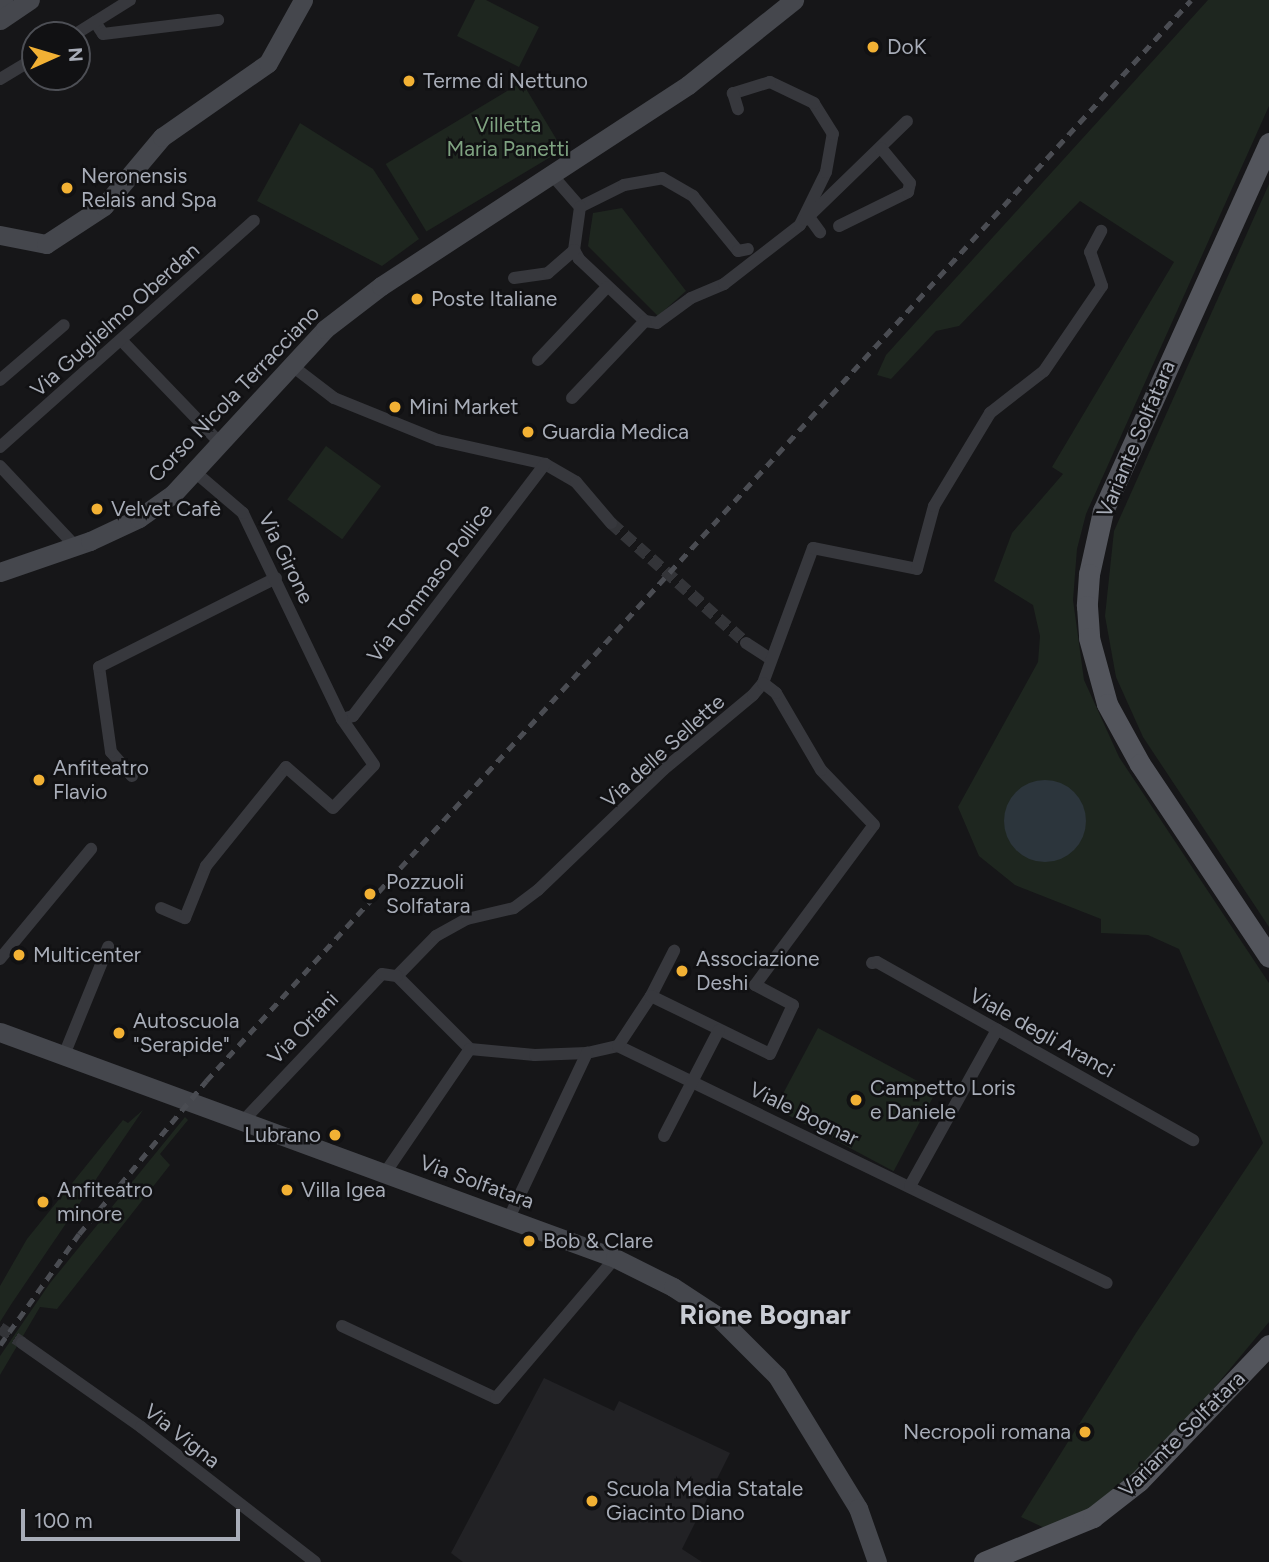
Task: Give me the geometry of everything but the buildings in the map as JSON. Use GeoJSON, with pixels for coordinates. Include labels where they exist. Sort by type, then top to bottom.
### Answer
{"type":"FeatureCollection","features":[{"type":"Feature","properties":{"kind":"main road"},"geometry":{"type":"LineString","coordinates":[[0,20],[30,0]]}},
{"type":"Feature","properties":{"kind":"main road"},"geometry":{"type":"LineString","coordinates":[[0,235],[46,244],[103,206],[162,137],[268,64],[303,0]]}},
{"type":"Feature","properties":{"kind":"main road","name":"Corso Nicola Terracciano"},"geometry":{"type":"LineString","coordinates":[[0,572],[75,546],[139,518],[195,472],[325,329],[381,286],[688,85],[794,0]]}},
{"type":"Feature","properties":{"kind":"main road","name":"Variante Solfatara"},"geometry":{"type":"LineString","coordinates":[[1269,142],[1102,512],[1089,574],[1087,607],[1089,638],[1107,704],[1140,764],[1269,957]]}},
{"type":"Feature","properties":{"kind":"main road","name":"Via Solfatara"},"geometry":{"type":"LineString","coordinates":[[0,1032],[615,1258],[698,1302],[753,1350],[777,1376],[818,1437],[849,1497],[874,1560]]}},
{"type":"Feature","properties":{"kind":"main road","name":"Variante Solfatara"},"geometry":{"type":"LineString","coordinates":[[984,1562],[1054,1536],[1093,1517],[1139,1481],[1269,1345]]}},
{"type":"Feature","properties":{"kind":"street"},"geometry":{"type":"LineString","coordinates":[[91,24],[130,0]]}},
{"type":"Feature","properties":{"kind":"street"},"geometry":{"type":"LineString","coordinates":[[95,22],[103,34],[218,20]]}},
{"type":"Feature","properties":{"kind":"street"},"geometry":{"type":"LineString","coordinates":[[0,79],[21,66]]}},
{"type":"Feature","properties":{"kind":"street"},"geometry":{"type":"LineString","coordinates":[[738,110],[733,93],[770,82],[814,103],[832,134],[826,172],[804,221]]}},
{"type":"Feature","properties":{"kind":"street"},"geometry":{"type":"LineString","coordinates":[[552,174],[576,203],[574,250],[607,287],[645,321],[657,323],[691,298],[724,284],[804,221],[907,121]]}},
{"type":"Feature","properties":{"kind":"street"},"geometry":{"type":"LineString","coordinates":[[839,226],[908,192],[909,183],[881,148]]}},
{"type":"Feature","properties":{"kind":"street"},"geometry":{"type":"LineString","coordinates":[[576,203],[624,185],[662,178],[693,196],[738,251],[748,249]]}},
{"type":"Feature","properties":{"kind":"street","name":"Via Guglielmo Oberdan"},"geometry":{"type":"LineString","coordinates":[[0,447],[254,221]]}},
{"type":"Feature","properties":{"kind":"street"},"geometry":{"type":"LineString","coordinates":[[804,221],[820,232]]}},
{"type":"Feature","properties":{"kind":"street"},"geometry":{"type":"LineString","coordinates":[[651,996],[770,1054],[793,1006],[755,985],[874,825],[821,770],[776,693],[763,683],[769,659],[781,637],[813,548],[917,569],[934,506],[990,413],[1044,371],[1102,286],[1090,253],[1101,231]]}},
{"type":"Feature","properties":{"kind":"street"},"geometry":{"type":"LineString","coordinates":[[514,278],[548,273],[574,250]]}},
{"type":"Feature","properties":{"kind":"street"},"geometry":{"type":"LineString","coordinates":[[538,360],[607,287]]}},
{"type":"Feature","properties":{"kind":"street"},"geometry":{"type":"LineString","coordinates":[[572,398],[645,321]]}},
{"type":"Feature","properties":{"kind":"street"},"geometry":{"type":"LineString","coordinates":[[0,380],[64,325]]}},
{"type":"Feature","properties":{"kind":"street"},"geometry":{"type":"LineString","coordinates":[[122,341],[221,444]]}},
{"type":"Feature","properties":{"kind":"street"},"geometry":{"type":"LineString","coordinates":[[290,365],[334,398],[437,442],[545,464],[576,482],[611,523]]}},
{"type":"Feature","properties":{"kind":"street","name":"Via Tommaso Pollice"},"geometry":{"type":"LineString","coordinates":[[341,719],[353,716],[545,464]]}},
{"type":"Feature","properties":{"kind":"street"},"geometry":{"type":"LineString","coordinates":[[0,466],[75,546]]}},
{"type":"Feature","properties":{"kind":"street","name":"Via Girone"},"geometry":{"type":"LineString","coordinates":[[161,908],[185,918],[206,866],[286,767],[333,808],[374,765],[341,719],[243,513],[195,472]]}},
{"type":"Feature","properties":{"kind":"street"},"geometry":{"type":"LineString","coordinates":[[132,776],[111,752],[99,667],[276,578]]}},
{"type":"Feature","properties":{"kind":"street"},"geometry":{"type":"LineString","coordinates":[[747,643],[769,659]]}},
{"type":"Feature","properties":{"kind":"street","name":"Via delle Sellette"},"geometry":{"type":"LineString","coordinates":[[397,976],[436,936],[467,919],[514,908],[538,890],[763,683]]}},
{"type":"Feature","properties":{"kind":"street"},"geometry":{"type":"LineString","coordinates":[[0,959],[90,849]]}},
{"type":"Feature","properties":{"kind":"street"},"geometry":{"type":"LineString","coordinates":[[64,1055],[108,947]]}},
{"type":"Feature","properties":{"kind":"street"},"geometry":{"type":"LineString","coordinates":[[397,976],[470,1049],[535,1055],[587,1054],[618,1046],[651,996],[674,951]]}},
{"type":"Feature","properties":{"kind":"street","name":"Viale degli Aranci"},"geometry":{"type":"LineString","coordinates":[[872,963],[1193,1140]]}},
{"type":"Feature","properties":{"kind":"street","name":"Via Oriani"},"geometry":{"type":"LineString","coordinates":[[243,1121],[382,974],[397,976]]}},
{"type":"Feature","properties":{"kind":"street"},"geometry":{"type":"LineString","coordinates":[[664,1136],[719,1030]]}},
{"type":"Feature","properties":{"kind":"street"},"geometry":{"type":"LineString","coordinates":[[910,1186],[997,1030]]}},
{"type":"Feature","properties":{"kind":"street","name":"Viale Bognar"},"geometry":{"type":"LineString","coordinates":[[618,1046],[1107,1283]]}},
{"type":"Feature","properties":{"kind":"street"},"geometry":{"type":"LineString","coordinates":[[385,1173],[470,1049]]}},
{"type":"Feature","properties":{"kind":"street"},"geometry":{"type":"LineString","coordinates":[[509,1217],[587,1054]]}},
{"type":"Feature","properties":{"kind":"street"},"geometry":{"type":"LineString","coordinates":[[342,1325],[496,1398],[615,1258]]}},
{"type":"Feature","properties":{"kind":"street","name":"Via Vigna"},"geometry":{"type":"LineString","coordinates":[[22,1343],[141,1427],[315,1562]]}},
{"type":"Feature","properties":{"kind":"shaded area"},"geometry":{"type":"Polygon","coordinates":[[[1045,780],[1061,783],[1074,792],[1083,805],[1086,821],[1083,837],[1074,850],[1061,859],[1045,862],[1029,859],[1016,850],[1007,837],[1004,821],[1007,805],[1016,792],[1029,783],[1045,780]]]}},
{"type":"Feature","properties":{"kind":"shaded area","name":"Scuola Media Statale Giacinto Diano"},"geometry":{"type":"Polygon","coordinates":[[[544,1378],[614,1411],[619,1401],[730,1453],[682,1549],[702,1562],[463,1562],[451,1553],[544,1378]]]}},
{"type":"Feature","properties":{"kind":"green space"},"geometry":{"type":"Polygon","coordinates":[[[475,0],[486,0],[539,27],[519,67],[457,36],[475,0]]]}},
{"type":"Feature","properties":{"kind":"green space"},"geometry":{"type":"Polygon","coordinates":[[[1208,0],[1269,0],[1269,106],[1086,514],[1077,549],[1073,600],[1084,680],[1119,757],[1269,983],[1269,1322],[1190,1417],[1136,1473],[1094,1507],[1051,1531],[1021,1517],[1136,1333],[1263,1143],[1179,949],[1148,935],[1101,933],[1101,919],[1015,885],[979,856],[958,807],[1038,662],[1040,636],[1033,605],[994,581],[1012,533],[1063,474],[1052,467],[1174,262],[1080,201],[959,326],[936,331],[891,379],[877,375],[886,355],[1208,0]]]}},
{"type":"Feature","properties":{"kind":"green space","name":"Villetta Maria Panetti"},"geometry":{"type":"Polygon","coordinates":[[[522,82],[563,150],[426,232],[386,164],[522,82]]]}},
{"type":"Feature","properties":{"kind":"green space"},"geometry":{"type":"Polygon","coordinates":[[[300,123],[373,169],[419,239],[382,266],[257,201],[300,123]]]}},
{"type":"Feature","properties":{"kind":"green space"},"geometry":{"type":"Polygon","coordinates":[[[1269,184],[1269,927],[1143,737],[1116,677],[1105,616],[1114,531],[1269,184]]]}},
{"type":"Feature","properties":{"kind":"green space"},"geometry":{"type":"Polygon","coordinates":[[[622,208],[686,291],[658,316],[588,246],[593,213],[622,208]]]}},
{"type":"Feature","properties":{"kind":"green space"},"geometry":{"type":"Polygon","coordinates":[[[326,446],[381,486],[342,539],[287,499],[326,446]]]}},
{"type":"Feature","properties":{"kind":"green space","name":"Campetto Loris e Daniele"},"geometry":{"type":"Polygon","coordinates":[[[818,1028],[936,1091],[894,1171],[775,1108],[818,1028]]]}},
{"type":"Feature","properties":{"kind":"green space"},"geometry":{"type":"Polygon","coordinates":[[[143,1110],[0,1322],[0,1286],[27,1239],[123,1120],[128,1123],[143,1110]]]}},
{"type":"Feature","properties":{"kind":"green space"},"geometry":{"type":"Polygon","coordinates":[[[185,1117],[188,1120],[160,1154],[170,1165],[57,1309],[40,1307],[0,1375],[0,1356],[50,1283],[185,1117]]]}},
{"type":"Feature","properties":{"kind":"tunnel"},"geometry":{"type":"LineString","coordinates":[[611,523],[746,643]]}},
{"type":"Feature","properties":{"kind":"tunnel"},"geometry":{"type":"LineString","coordinates":[[0,1328],[22,1343]]}},
{"type":"Feature","properties":{"kind":"railway"},"geometry":{"type":"LineString","coordinates":[[0,1345],[79,1234],[206,1081],[1191,0]]}},
{"type":"Feature","properties":{"kind":"place","name":"DoK"},"geometry":{"type":"Point","coordinates":[873,47]}},
{"type":"Feature","properties":{"kind":"place","name":"Terme di Nettuno"},"geometry":{"type":"Point","coordinates":[409,81]}},
{"type":"Feature","properties":{"kind":"place","name":"Neronensis Relais and Spa"},"geometry":{"type":"Point","coordinates":[67,188]}},
{"type":"Feature","properties":{"kind":"place","name":"Poste Italiane"},"geometry":{"type":"Point","coordinates":[417,299]}},
{"type":"Feature","properties":{"kind":"place","name":"Mini Market"},"geometry":{"type":"Point","coordinates":[395,407]}},
{"type":"Feature","properties":{"kind":"place","name":"Guardia Medica"},"geometry":{"type":"Point","coordinates":[528,432]}},
{"type":"Feature","properties":{"kind":"place","name":"Velvet Cafè"},"geometry":{"type":"Point","coordinates":[97,509]}},
{"type":"Feature","properties":{"kind":"place","name":"Anfiteatro Flavio"},"geometry":{"type":"Point","coordinates":[39,780]}},
{"type":"Feature","properties":{"kind":"place","name":"Pozzuoli Solfatara"},"geometry":{"type":"Point","coordinates":[370,894]}},
{"type":"Feature","properties":{"kind":"place","name":"Multicenter"},"geometry":{"type":"Point","coordinates":[19,955]}},
{"type":"Feature","properties":{"kind":"place","name":"Associazione Deshi"},"geometry":{"type":"Point","coordinates":[682,971]}},
{"type":"Feature","properties":{"kind":"place","name":"Autoscuola \"Serapide\""},"geometry":{"type":"Point","coordinates":[119,1033]}},
{"type":"Feature","properties":{"kind":"place","name":"Campetto Loris e Daniele"},"geometry":{"type":"Point","coordinates":[856,1100]}},
{"type":"Feature","properties":{"kind":"place","name":"Lubrano"},"geometry":{"type":"Point","coordinates":[335,1135]}},
{"type":"Feature","properties":{"kind":"place","name":"Villa Igea"},"geometry":{"type":"Point","coordinates":[287,1190]}},
{"type":"Feature","properties":{"kind":"place","name":"Anfiteatro minore"},"geometry":{"type":"Point","coordinates":[43,1202]}},
{"type":"Feature","properties":{"kind":"place","name":"Bob & Clare"},"geometry":{"type":"Point","coordinates":[529,1241]}},
{"type":"Feature","properties":{"kind":"place","name":"Necropoli romana"},"geometry":{"type":"Point","coordinates":[1085,1432]}},
{"type":"Feature","properties":{"kind":"place","name":"Scuola Media Statale Giacinto Diano"},"geometry":{"type":"Point","coordinates":[592,1501]}},
{"type":"Feature","properties":{"kind":"district","name":"Rione Bognar"},"geometry":{"type":"Point","coordinates":[765,1314]}}]}
